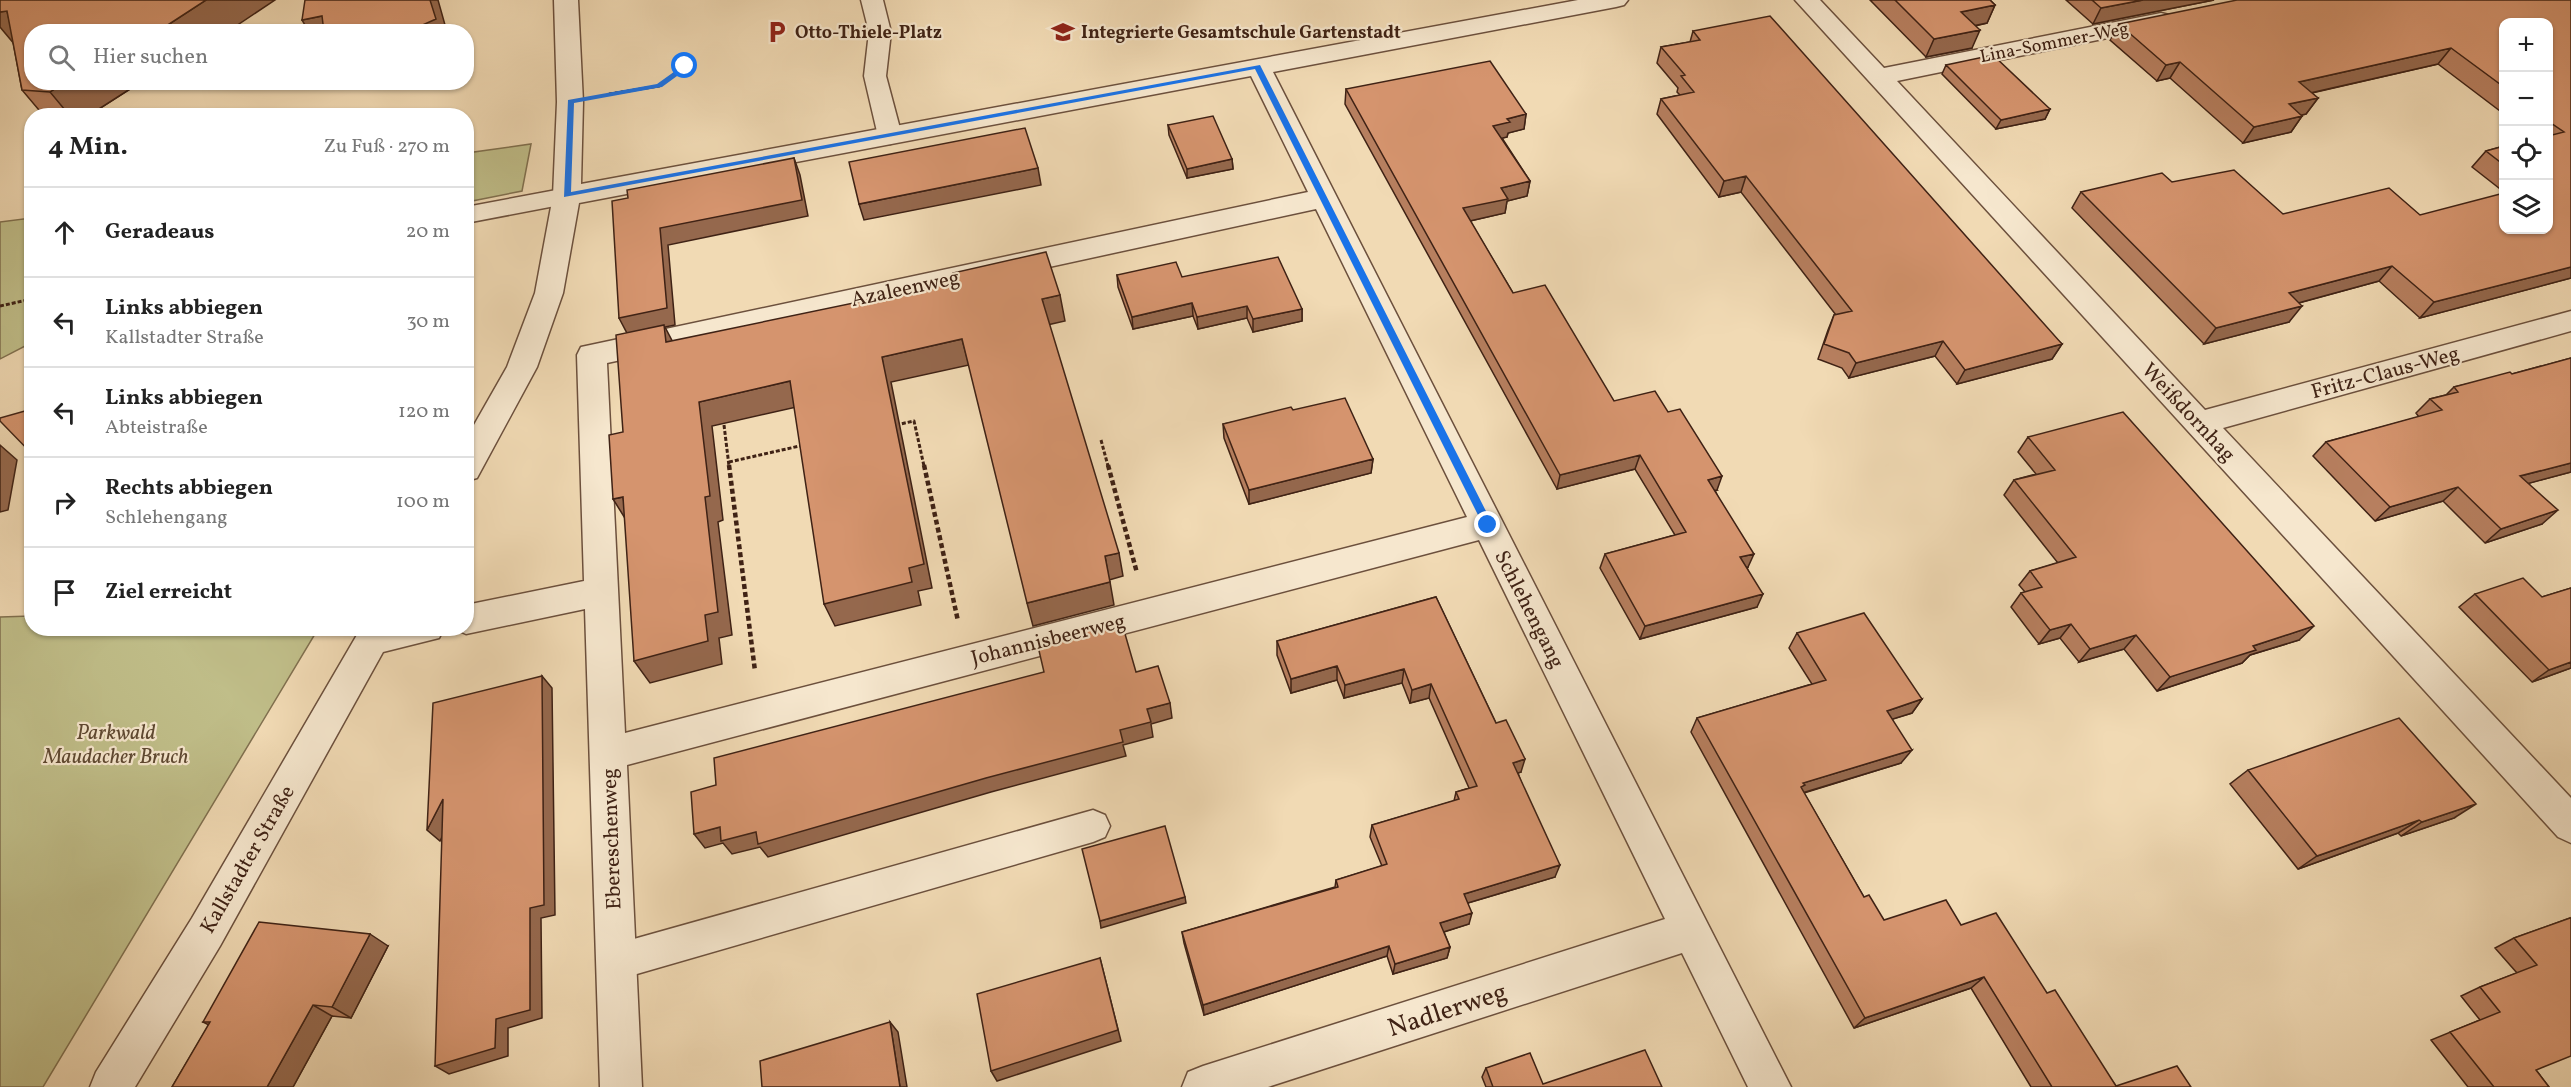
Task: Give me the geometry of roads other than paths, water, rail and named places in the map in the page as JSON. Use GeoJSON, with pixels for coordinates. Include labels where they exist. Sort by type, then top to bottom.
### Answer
{"type":"FeatureCollection","features":[{"type":"Feature","properties":{"kind":"street"},"geometry":{"type":"LineString","coordinates":[[474,454],[526,356],[549,293],[567,196],[570,102],[566,0]]}},
{"type":"Feature","properties":{"kind":"street"},"geometry":{"type":"LineString","coordinates":[[567,196],[1616,0]]}},
{"type":"Feature","properties":{"kind":"street","name":"Weißdornhag"},"geometry":{"type":"LineString","coordinates":[[1807,0],[2571,825]]}},
{"type":"Feature","properties":{"kind":"street","name":"Lina-Sommer-Weg"},"geometry":{"type":"LineString","coordinates":[[1880,77],[2184,16]]}},
{"type":"Feature","properties":{"kind":"street","name":"Schlehengang"},"geometry":{"type":"LineString","coordinates":[[1258,66],[1770,1087]]}},
{"type":"Feature","properties":{"kind":"street","name":"Azaleenweg"},"geometry":{"type":"LineString","coordinates":[[592,355],[1324,198]]}},
{"type":"Feature","properties":{"kind":"street","name":"Fritz-Claus-Weg"},"geometry":{"type":"LineString","coordinates":[[2199,423],[2571,321]]}},
{"type":"Feature","properties":{"kind":"street","name":"Ebereschenweg"},"geometry":{"type":"LineString","coordinates":[[592,355],[621,1087]]}},
{"type":"Feature","properties":{"kind":"street","name":"Johannisbeerweg"},"geometry":{"type":"LineString","coordinates":[[608,754],[1488,525]]}},
{"type":"Feature","properties":{"kind":"street"},"geometry":{"type":"LineString","coordinates":[[474,618],[601,591]]}},
{"type":"Feature","properties":{"kind":"street","name":"Kallstadter Straße"},"geometry":{"type":"LineString","coordinates":[[111,1087],[206,932],[375,636]]}},
{"type":"Feature","properties":{"kind":"street","name":"Nadlerweg"},"geometry":{"type":"LineString","coordinates":[[1203,1087],[1692,930]]}},
{"type":"Feature","properties":{"kind":"lane"},"geometry":{"type":"LineString","coordinates":[[872,0],[880,32],[875,76],[890,136]]}},
{"type":"Feature","properties":{"kind":"lane"},"geometry":{"type":"LineString","coordinates":[[474,213],[567,196]]}},
{"type":"Feature","properties":{"kind":"lane"},"geometry":{"type":"LineString","coordinates":[[616,962],[1094,826]]}},
{"type":"Feature","properties":{"kind":"place","name":"Otto-Thiele-Platz"},"geometry":{"type":"Point","coordinates":[777,32]}},
{"type":"Feature","properties":{"kind":"place","name":"Integrierte Gesamtschule Gartenstadt"},"geometry":{"type":"Point","coordinates":[1063,32]}},
{"type":"Feature","properties":{"kind":"park label","name":"Parkwald Maudacher Bruch"},"geometry":{"type":"Point","coordinates":[116,744]}}]}
